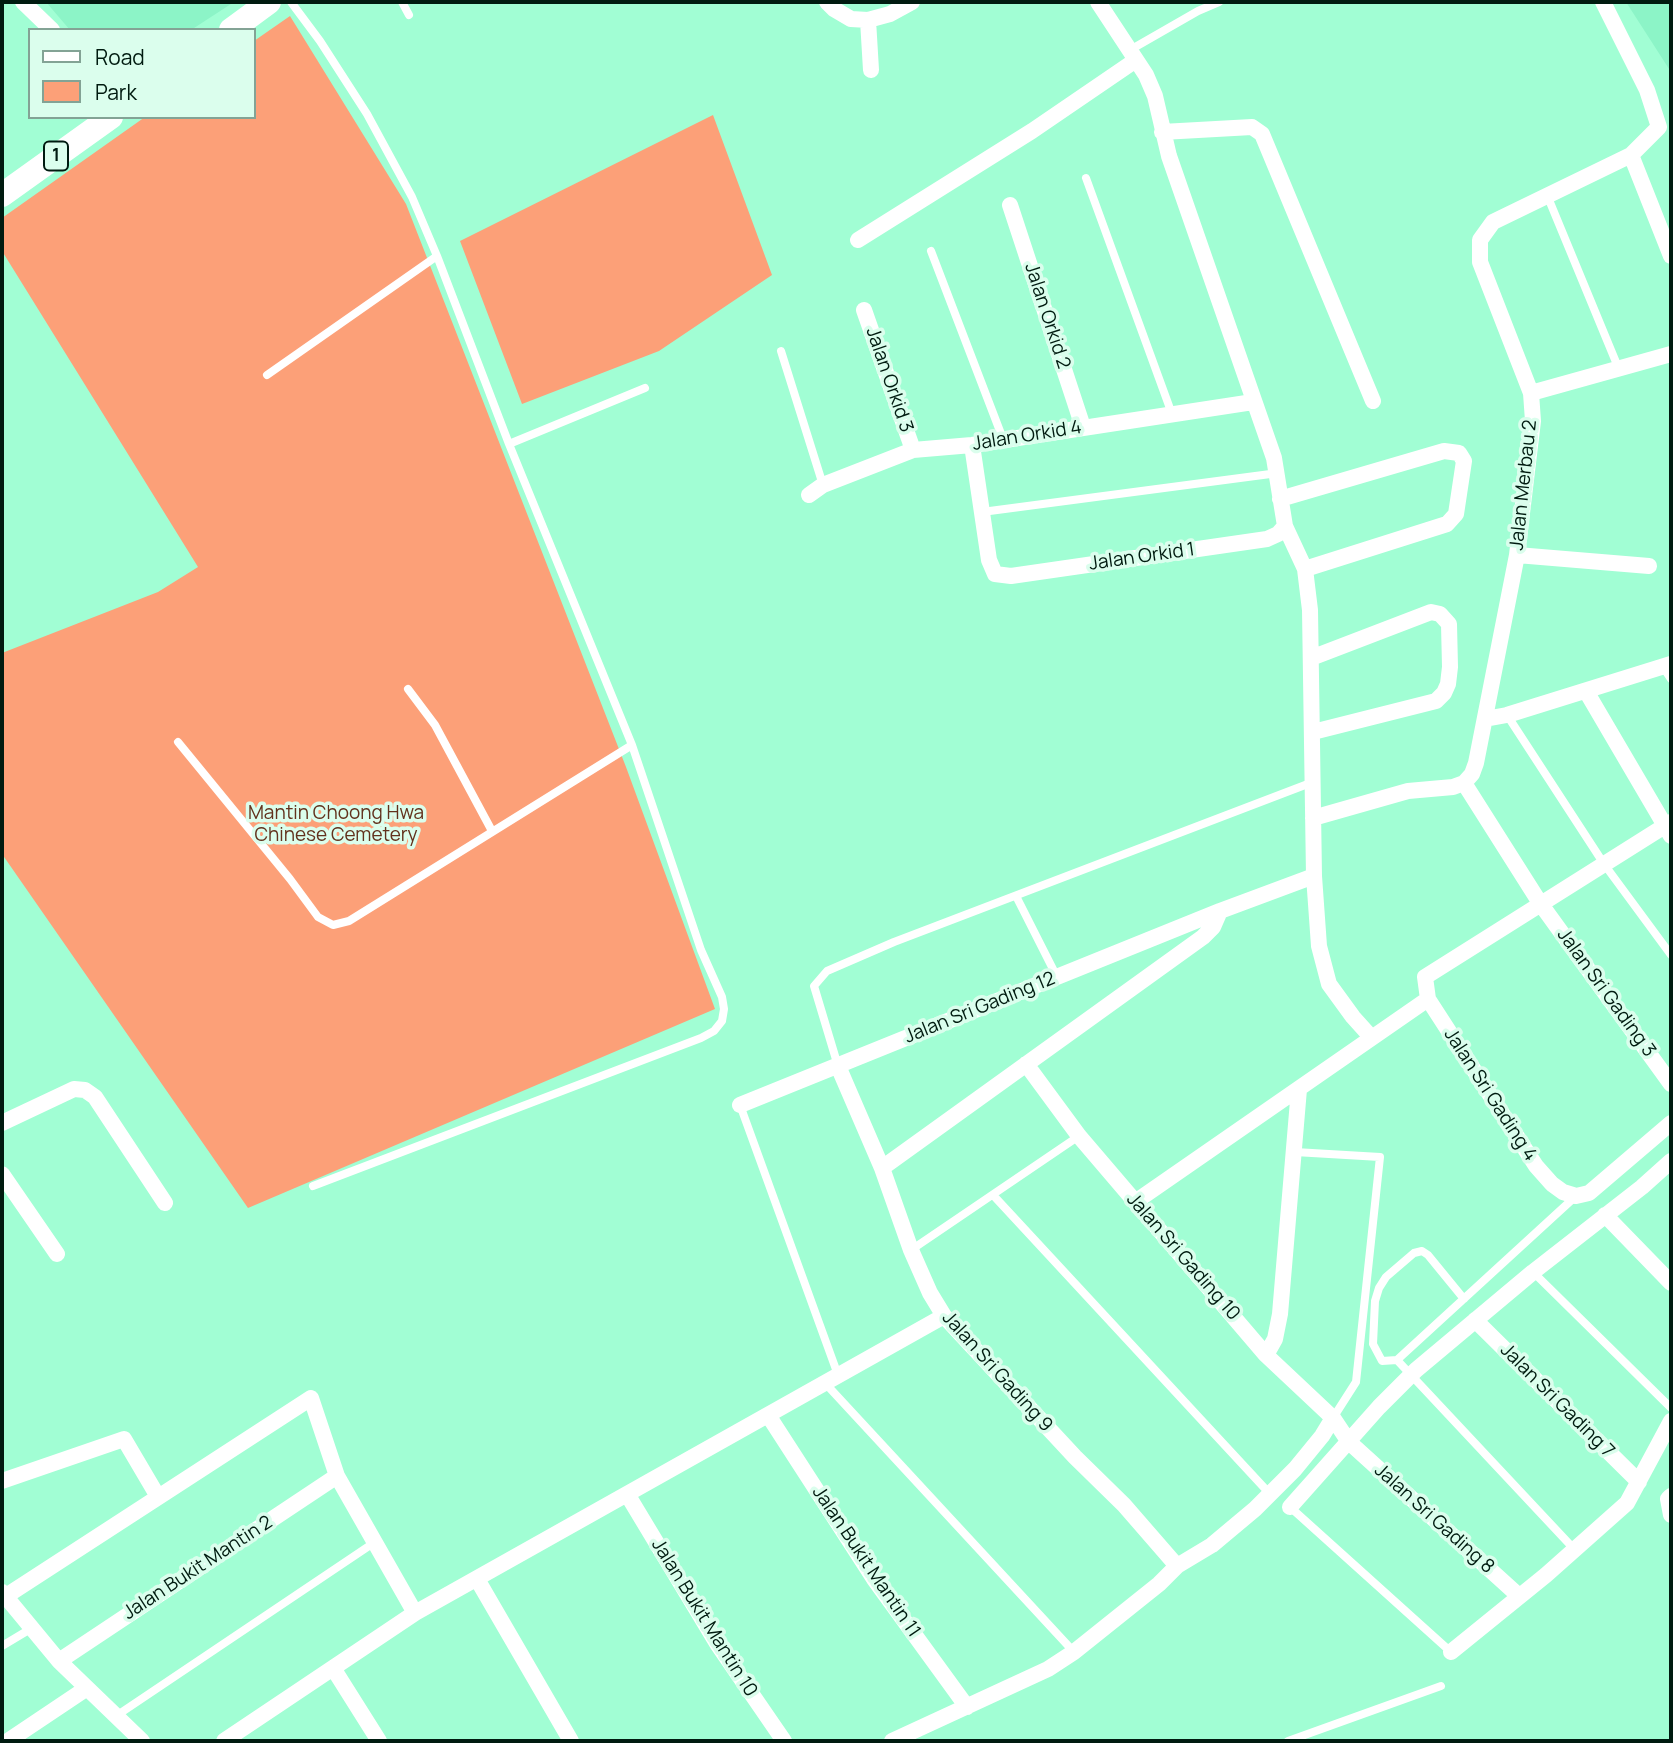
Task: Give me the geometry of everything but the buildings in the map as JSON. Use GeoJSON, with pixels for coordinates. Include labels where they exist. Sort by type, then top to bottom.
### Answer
{"type":"FeatureCollection","features":[{"type":"Feature","properties":{"kind":"main road"},"geometry":{"type":"LineString","coordinates":[[234,28],[269,2]]}},
{"type":"Feature","properties":{"kind":"main road","name":"1"},"geometry":{"type":"LineString","coordinates":[[2,195],[108,119]]}},
{"type":"Feature","properties":{"kind":"street"},"geometry":{"type":"LineString","coordinates":[[23,2],[50,28]]}},
{"type":"Feature","properties":{"kind":"street"},"geometry":{"type":"LineString","coordinates":[[827,2],[851,19],[868,20],[890,15],[912,2]]}},
{"type":"Feature","properties":{"kind":"street"},"geometry":{"type":"LineString","coordinates":[[1098,2],[1133,55],[1155,96],[1161,132],[1278,473],[1284,526],[1305,569],[1310,610],[1314,876],[1319,946],[1329,984],[1371,1037]]}},
{"type":"Feature","properties":{"kind":"street","name":"Jalan Merbau 2"},"geometry":{"type":"LineString","coordinates":[[1464,783],[1472,774],[1476,763],[1517,555],[1533,421],[1531,393],[1480,262],[1480,240],[1493,222],[1631,155],[1659,127],[1647,90],[1604,2]]}},
{"type":"Feature","properties":{"kind":"street"},"geometry":{"type":"LineString","coordinates":[[868,20],[871,70]]}},
{"type":"Feature","properties":{"kind":"street"},"geometry":{"type":"LineString","coordinates":[[858,240],[1032,131],[1133,55]]}},
{"type":"Feature","properties":{"kind":"street"},"geometry":{"type":"LineString","coordinates":[[1161,132],[1252,127],[1262,134],[1373,401]]}},
{"type":"Feature","properties":{"kind":"street"},"geometry":{"type":"LineString","coordinates":[[1631,155],[1671,256]]}},
{"type":"Feature","properties":{"kind":"street","name":"Jalan Orkid 2"},"geometry":{"type":"LineString","coordinates":[[1010,205],[1083,427]]}},
{"type":"Feature","properties":{"kind":"street","name":"Jalan Orkid 3"},"geometry":{"type":"LineString","coordinates":[[864,310],[913,450]]}},
{"type":"Feature","properties":{"kind":"street"},"geometry":{"type":"LineString","coordinates":[[1531,393],[1671,354]]}},
{"type":"Feature","properties":{"kind":"street","name":"Jalan Orkid 4"},"geometry":{"type":"LineString","coordinates":[[809,495],[823,485],[913,450],[972,444],[1253,402]]}},
{"type":"Feature","properties":{"kind":"street"},"geometry":{"type":"LineString","coordinates":[[972,444],[981,513]]}},
{"type":"Feature","properties":{"kind":"street"},"geometry":{"type":"LineString","coordinates":[[1280,499],[1444,451],[1459,453],[1464,461],[1456,514],[1447,524],[1305,569]]}},
{"type":"Feature","properties":{"kind":"street","name":"Jalan Orkid 1"},"geometry":{"type":"LineString","coordinates":[[981,513],[989,560],[995,574],[1011,576],[1268,539],[1278,534],[1284,526]]}},
{"type":"Feature","properties":{"kind":"street"},"geometry":{"type":"LineString","coordinates":[[1517,555],[1649,566]]}},
{"type":"Feature","properties":{"kind":"street"},"geometry":{"type":"LineString","coordinates":[[1311,658],[1431,612],[1440,614],[1449,624],[1448,684],[1436,701],[1313,732]]}},
{"type":"Feature","properties":{"kind":"street"},"geometry":{"type":"LineString","coordinates":[[1485,719],[1669,670]]}},
{"type":"Feature","properties":{"kind":"street"},"geometry":{"type":"LineString","coordinates":[[1540,903],[1669,828],[1586,691]]}},
{"type":"Feature","properties":{"kind":"street"},"geometry":{"type":"LineString","coordinates":[[1313,818],[1408,791],[1453,787],[1464,783]]}},
{"type":"Feature","properties":{"kind":"street","name":"Jalan Sri Gading 3"},"geometry":{"type":"LineString","coordinates":[[1464,783],[1540,903],[1671,1084]]}},
{"type":"Feature","properties":{"kind":"street","name":"Jalan Sri Gading 12"},"geometry":{"type":"LineString","coordinates":[[740,1105],[1220,911],[1314,876]]}},
{"type":"Feature","properties":{"kind":"street","name":"Jalan Sri Gading 4"},"geometry":{"type":"LineString","coordinates":[[1540,903],[1425,977],[1428,999],[1536,1166],[1552,1184],[1563,1192],[1576,1196]]}},
{"type":"Feature","properties":{"kind":"street"},"geometry":{"type":"LineString","coordinates":[[882,1168],[1203,937],[1213,928],[1220,911]]}},
{"type":"Feature","properties":{"kind":"street"},"geometry":{"type":"LineString","coordinates":[[1135,1202],[1428,999]]}},
{"type":"Feature","properties":{"kind":"street","name":"Jalan Sri Gading 10"},"geometry":{"type":"LineString","coordinates":[[1026,1064],[1079,1136],[1135,1202],[1266,1355],[1333,1418],[1349,1442]]}},
{"type":"Feature","properties":{"kind":"street","name":"Jalan Sri Gading 9"},"geometry":{"type":"LineString","coordinates":[[838,1066],[882,1168],[911,1250],[930,1293],[944,1316],[1074,1457],[1125,1505],[1177,1566]]}},
{"type":"Feature","properties":{"kind":"street"},"geometry":{"type":"LineString","coordinates":[[2,1123],[74,1089],[85,1090],[95,1097],[165,1203]]}},
{"type":"Feature","properties":{"kind":"street"},"geometry":{"type":"LineString","coordinates":[[1266,1355],[1275,1339],[1280,1314],[1299,1089]]}},
{"type":"Feature","properties":{"kind":"street"},"geometry":{"type":"LineString","coordinates":[[1576,1196],[1589,1193],[1671,1123]]}},
{"type":"Feature","properties":{"kind":"street"},"geometry":{"type":"LineString","coordinates":[[1290,1507],[1379,1406],[1411,1376],[1533,1272],[1671,1161]]}},
{"type":"Feature","properties":{"kind":"street"},"geometry":{"type":"LineString","coordinates":[[2,1174],[57,1254]]}},
{"type":"Feature","properties":{"kind":"street"},"geometry":{"type":"LineString","coordinates":[[1605,1215],[1671,1283]]}},
{"type":"Feature","properties":{"kind":"street"},"geometry":{"type":"LineString","coordinates":[[225,1741],[415,1613],[944,1316]]}},
{"type":"Feature","properties":{"kind":"street","name":"Jalan Sri Gading 7"},"geometry":{"type":"LineString","coordinates":[[1475,1321],[1639,1482]]}},
{"type":"Feature","properties":{"kind":"street"},"geometry":{"type":"LineString","coordinates":[[142,1741],[59,1661],[4,1594],[310,1398],[337,1476],[415,1613]]}},
{"type":"Feature","properties":{"kind":"street","name":"Jalan Bukit Mantin 11"},"geometry":{"type":"LineString","coordinates":[[768,1415],[874,1579],[967,1707]]}},
{"type":"Feature","properties":{"kind":"street"},"geometry":{"type":"LineString","coordinates":[[892,1741],[1048,1670],[1074,1652],[1159,1584],[1177,1566],[1212,1545],[1270,1494],[1295,1469],[1333,1418]]}},
{"type":"Feature","properties":{"kind":"street"},"geometry":{"type":"LineString","coordinates":[[1451,1652],[1575,1550],[1627,1503],[1671,1421]]}},
{"type":"Feature","properties":{"kind":"street"},"geometry":{"type":"LineString","coordinates":[[2,1481],[124,1439],[158,1495]]}},
{"type":"Feature","properties":{"kind":"street","name":"Jalan Sri Gading 8"},"geometry":{"type":"LineString","coordinates":[[1349,1442],[1519,1596]]}},
{"type":"Feature","properties":{"kind":"street","name":"Jalan Bukit Mantin 2"},"geometry":{"type":"LineString","coordinates":[[59,1661],[337,1476]]}},
{"type":"Feature","properties":{"kind":"street","name":"Jalan Bukit Mantin 10"},"geometry":{"type":"LineString","coordinates":[[627,1494],[718,1645],[784,1741]]}},
{"type":"Feature","properties":{"kind":"street"},"geometry":{"type":"LineString","coordinates":[[1671,1496],[1668,1499],[1671,1515]]}},
{"type":"Feature","properties":{"kind":"street"},"geometry":{"type":"LineString","coordinates":[[477,1579],[571,1741]]}},
{"type":"Feature","properties":{"kind":"street"},"geometry":{"type":"LineString","coordinates":[[333,1668],[379,1741]]}},
{"type":"Feature","properties":{"kind":"street"},"geometry":{"type":"LineString","coordinates":[[8,1741],[88,1688]]}},
{"type":"Feature","properties":{"kind":"lane"},"geometry":{"type":"LineString","coordinates":[[291,2],[367,114],[412,197],[438,256],[509,444],[632,745],[701,950],[722,997],[724,1009],[722,1021],[714,1031],[701,1038],[313,1185]]}},
{"type":"Feature","properties":{"kind":"lane"},"geometry":{"type":"LineString","coordinates":[[402,2],[409,16]]}},
{"type":"Feature","properties":{"kind":"lane"},"geometry":{"type":"LineString","coordinates":[[1133,55],[1198,10],[1220,2]]}},
{"type":"Feature","properties":{"kind":"lane"},"geometry":{"type":"LineString","coordinates":[[1086,178],[1172,414]]}},
{"type":"Feature","properties":{"kind":"lane"},"geometry":{"type":"LineString","coordinates":[[1547,195],[1618,367]]}},
{"type":"Feature","properties":{"kind":"lane"},"geometry":{"type":"LineString","coordinates":[[931,251],[1003,439]]}},
{"type":"Feature","properties":{"kind":"lane"},"geometry":{"type":"LineString","coordinates":[[267,375],[438,256]]}},
{"type":"Feature","properties":{"kind":"lane"},"geometry":{"type":"LineString","coordinates":[[781,351],[823,485]]}},
{"type":"Feature","properties":{"kind":"lane"},"geometry":{"type":"LineString","coordinates":[[509,444],[645,388]]}},
{"type":"Feature","properties":{"kind":"lane"},"geometry":{"type":"LineString","coordinates":[[981,513],[1278,473]]}},
{"type":"Feature","properties":{"kind":"lane"},"geometry":{"type":"LineString","coordinates":[[408,689],[435,725],[492,831]]}},
{"type":"Feature","properties":{"kind":"lane"},"geometry":{"type":"LineString","coordinates":[[1507,715],[1604,864],[1671,955]]}},
{"type":"Feature","properties":{"kind":"lane"},"geometry":{"type":"LineString","coordinates":[[178,743],[318,917],[333,925],[349,921],[632,745]]}},
{"type":"Feature","properties":{"kind":"lane"},"geometry":{"type":"LineString","coordinates":[[838,1066],[814,986],[827,971],[894,942],[1313,782]]}},
{"type":"Feature","properties":{"kind":"lane"},"geometry":{"type":"LineString","coordinates":[[1016,895],[1057,977]]}},
{"type":"Feature","properties":{"kind":"lane"},"geometry":{"type":"LineString","coordinates":[[740,1105],[832,1379],[1074,1652]]}},
{"type":"Feature","properties":{"kind":"lane"},"geometry":{"type":"LineString","coordinates":[[911,1250],[1079,1136]]}},
{"type":"Feature","properties":{"kind":"lane"},"geometry":{"type":"LineString","coordinates":[[1295,1152],[1380,1157],[1356,1381],[1333,1418]]}},
{"type":"Feature","properties":{"kind":"lane"},"geometry":{"type":"LineString","coordinates":[[993,1195],[1270,1494]]}},
{"type":"Feature","properties":{"kind":"lane"},"geometry":{"type":"LineString","coordinates":[[1464,1298],[1428,1255],[1422,1251],[1413,1253],[1386,1277],[1375,1301],[1373,1344],[1382,1361],[1397,1360],[1576,1196]]}},
{"type":"Feature","properties":{"kind":"lane"},"geometry":{"type":"LineString","coordinates":[[1533,1272],[1671,1408]]}},
{"type":"Feature","properties":{"kind":"lane"},"geometry":{"type":"LineString","coordinates":[[1397,1360],[1575,1550]]}},
{"type":"Feature","properties":{"kind":"lane"},"geometry":{"type":"LineString","coordinates":[[1290,1507],[1451,1652]]}},
{"type":"Feature","properties":{"kind":"lane"},"geometry":{"type":"LineString","coordinates":[[116,1716],[375,1542]]}},
{"type":"Feature","properties":{"kind":"lane"},"geometry":{"type":"LineString","coordinates":[[2,1646],[32,1628]]}},
{"type":"Feature","properties":{"kind":"lane"},"geometry":{"type":"LineString","coordinates":[[1288,1741],[1441,1686]]}},
{"type":"Feature","properties":{"kind":"shaded area"},"geometry":{"type":"Polygon","coordinates":[[[46,2],[234,2],[194,28],[68,28],[46,2]]]}},
{"type":"Feature","properties":{"kind":"shaded area"},"geometry":{"type":"Polygon","coordinates":[[[1626,2],[1671,2],[1671,72],[1626,2]]]}},
{"type":"Feature","properties":{"kind":"green space","name":"Mantin Choong Hwa Chinese Cemetery"},"geometry":{"type":"Polygon","coordinates":[[[290,16],[406,204],[626,767],[715,1009],[248,1208],[2,854],[2,653],[158,592],[198,567],[2,251],[2,218],[142,119],[256,119],[256,40],[290,16]]]}},
{"type":"Feature","properties":{"kind":"green space"},"geometry":{"type":"Polygon","coordinates":[[[713,115],[772,275],[659,351],[522,404],[460,241],[713,115]]]}}]}
